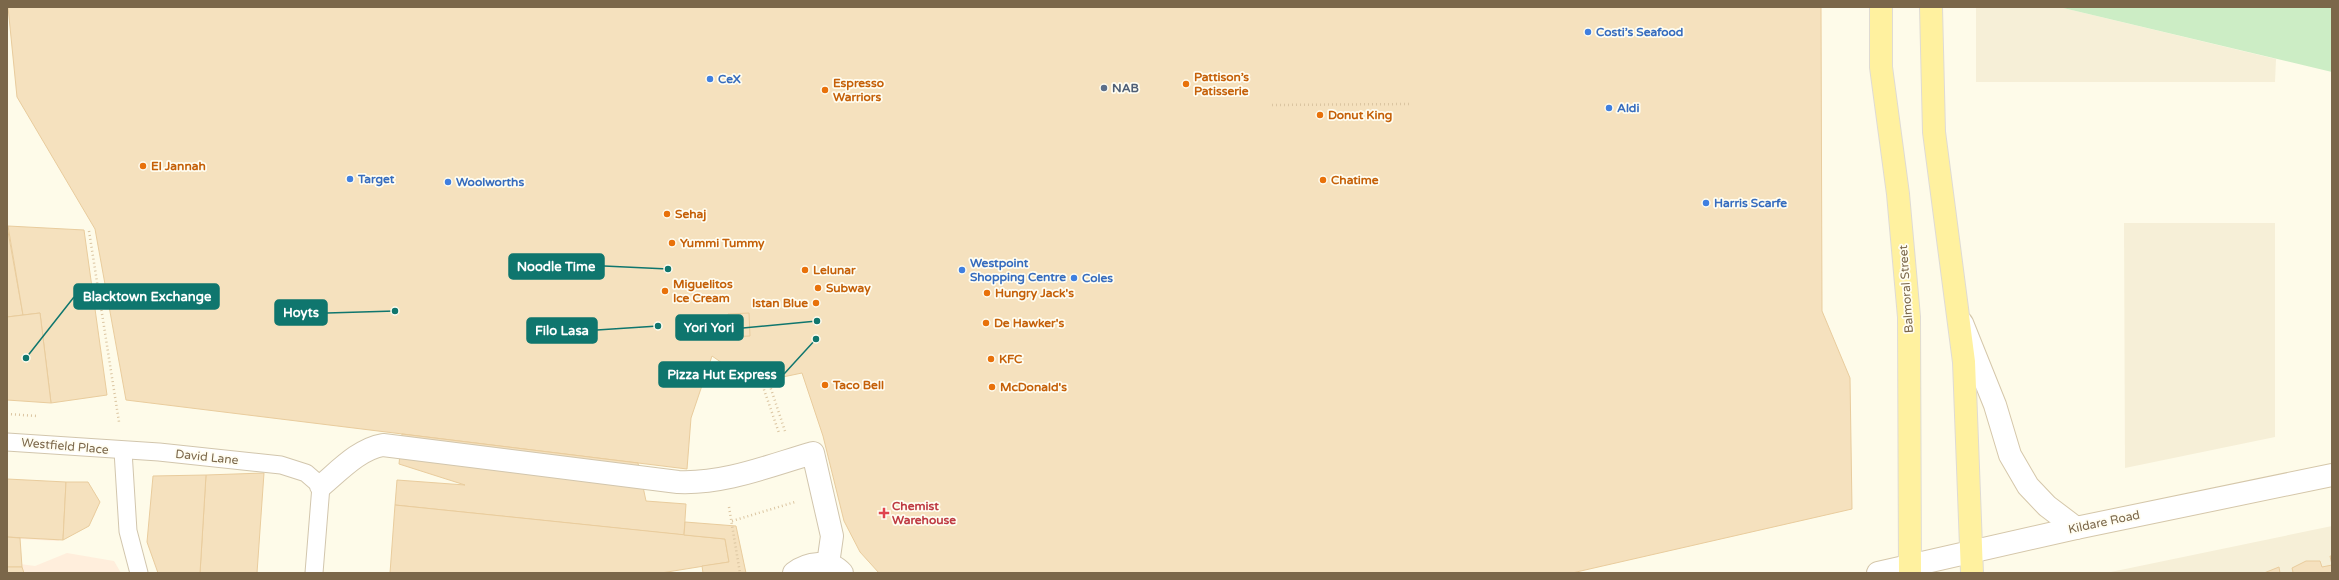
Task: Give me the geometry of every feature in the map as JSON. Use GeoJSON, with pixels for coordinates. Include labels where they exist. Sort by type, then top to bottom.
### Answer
{"type":"FeatureCollection","features":[{"type":"Feature","properties":{"kind":"main road","name":"Balmoral Street"},"geometry":{"type":"LineString","coordinates":[[1881,7],[1881,67],[1898,194],[1909,317],[1910,570]]}},
{"type":"Feature","properties":{"kind":"main road"},"geometry":{"type":"LineString","coordinates":[[1933,9],[1934,132],[1960,316],[1964,362],[1972,573]]}},
{"type":"Feature","properties":{"kind":"street"},"geometry":{"type":"LineString","coordinates":[[1960,316],[1995,405],[2010,455],[2028,486],[2047,506],[2076,528]]}},
{"type":"Feature","properties":{"kind":"street"},"geometry":{"type":"LineString","coordinates":[[321,486],[362,453],[372,447],[383,445],[678,482],[702,483],[723,480],[813,453],[832,536],[835,569],[812,564],[794,573]]}},
{"type":"Feature","properties":{"kind":"street","name":"Kildare Road"},"geometry":{"type":"LineString","coordinates":[[1878,573],[1910,570],[1972,551],[2332,475]]}},
{"type":"Feature","properties":{"kind":"lane","name":"Westfield Place"},"geometry":{"type":"LineString","coordinates":[[7,442],[123,451]]}},
{"type":"Feature","properties":{"kind":"lane","name":"David Lane"},"geometry":{"type":"LineString","coordinates":[[123,451],[160,452],[281,465],[306,473],[321,486]]}},
{"type":"Feature","properties":{"kind":"lane"},"geometry":{"type":"LineString","coordinates":[[123,451],[128,531],[139,573]]}},
{"type":"Feature","properties":{"kind":"lane"},"geometry":{"type":"LineString","coordinates":[[314,573],[321,486]]}},
{"type":"Feature","properties":{"kind":"path"},"geometry":{"type":"LineString","coordinates":[[1272,105],[1412,104]]}},
{"type":"Feature","properties":{"kind":"path"},"geometry":{"type":"LineString","coordinates":[[89,231],[119,422]]}},
{"type":"Feature","properties":{"kind":"path"},"geometry":{"type":"LineString","coordinates":[[760,378],[791,459]]}},
{"type":"Feature","properties":{"kind":"path"},"geometry":{"type":"LineString","coordinates":[[767,378],[791,459]]}},
{"type":"Feature","properties":{"kind":"path"},"geometry":{"type":"LineString","coordinates":[[732,521],[822,493]]}},
{"type":"Feature","properties":{"kind":"path"},"geometry":{"type":"LineString","coordinates":[[733,527],[740,573]]}},
{"type":"Feature","properties":{"kind":"shaded area"},"geometry":{"type":"Polygon","coordinates":[[[1976,7],[2059,7],[2276,59],[2275,82],[1976,82],[1976,7]]]}},
{"type":"Feature","properties":{"kind":"shaded area"},"geometry":{"type":"Polygon","coordinates":[[[2124,223],[2275,223],[2275,437],[2125,468],[2124,223]]]}},
{"type":"Feature","properties":{"kind":"shaded area"},"geometry":{"type":"Polygon","coordinates":[[[7,481],[97,503],[95,515],[89,523],[58,541],[19,539],[20,564],[35,566],[67,553],[114,561],[121,573],[7,573],[7,481]]]}},
{"type":"Feature","properties":{"kind":"shaded area"},"geometry":{"type":"Polygon","coordinates":[[[2332,526],[2332,573],[2106,573],[2332,526]]]}},
{"type":"Feature","properties":{"kind":"green space"},"geometry":{"type":"Polygon","coordinates":[[[2059,7],[2332,7],[2332,72],[2059,7]]]}},
{"type":"Feature","properties":{"kind":"building","name":"Westpoint Shopping Centre"},"geometry":{"type":"Polygon","coordinates":[[[8,7],[1821,7],[1822,311],[1850,378],[1852,509],[1572,573],[879,573],[860,552],[844,521],[823,436],[802,373],[778,378],[754,377],[728,367],[712,356],[691,418],[687,469],[126,400],[95,229],[17,97],[8,7]]]}},
{"type":"Feature","properties":{"kind":"building"},"geometry":{"type":"Polygon","coordinates":[[[7,226],[23,315],[7,317],[7,226]]]}},
{"type":"Feature","properties":{"kind":"building"},"geometry":{"type":"Polygon","coordinates":[[[8,226],[84,230],[107,395],[51,403],[40,313],[23,315],[8,226]]]}},
{"type":"Feature","properties":{"kind":"building"},"geometry":{"type":"Polygon","coordinates":[[[40,313],[51,403],[7,400],[7,317],[40,313]]]}},
{"type":"Feature","properties":{"kind":"building"},"geometry":{"type":"Polygon","coordinates":[[[749,313],[750,336],[728,337],[728,314],[749,313]]]}},
{"type":"Feature","properties":{"kind":"building"},"geometry":{"type":"Polygon","coordinates":[[[402,434],[638,463],[646,501],[686,504],[684,535],[395,505],[397,480],[465,485],[399,464],[402,434]]]}},
{"type":"Feature","properties":{"kind":"building"},"geometry":{"type":"Polygon","coordinates":[[[264,473],[257,573],[200,573],[206,475],[264,473]]]}},
{"type":"Feature","properties":{"kind":"building"},"geometry":{"type":"Polygon","coordinates":[[[206,475],[200,573],[158,573],[147,542],[153,476],[206,475]]]}},
{"type":"Feature","properties":{"kind":"building"},"geometry":{"type":"Polygon","coordinates":[[[7,479],[66,482],[63,540],[7,537],[7,479]]]}},
{"type":"Feature","properties":{"kind":"building"},"geometry":{"type":"Polygon","coordinates":[[[66,482],[88,482],[100,502],[89,526],[63,540],[66,482]]]}},
{"type":"Feature","properties":{"kind":"building"},"geometry":{"type":"Polygon","coordinates":[[[395,505],[725,539],[729,562],[661,573],[390,573],[395,505]]]}},
{"type":"Feature","properties":{"kind":"building"},"geometry":{"type":"Polygon","coordinates":[[[685,522],[736,526],[746,573],[703,573],[702,566],[729,562],[725,539],[684,535],[685,522]]]}},
{"type":"Feature","properties":{"kind":"building"},"geometry":{"type":"Polygon","coordinates":[[[7,537],[20,538],[22,567],[7,567],[7,537]]]}},
{"type":"Feature","properties":{"kind":"building"},"geometry":{"type":"Polygon","coordinates":[[[2306,561],[2320,561],[2322,567],[2332,565],[2332,573],[2290,573],[2293,572],[2292,568],[2306,561]]]}},
{"type":"Feature","properties":{"kind":"building"},"geometry":{"type":"Polygon","coordinates":[[[7,567],[22,567],[24,573],[7,573],[7,567]]]}},
{"type":"Feature","properties":{"kind":"building"},"geometry":{"type":"Polygon","coordinates":[[[2279,567],[2280,573],[2264,573],[2279,567]]]}},
{"type":"Feature","properties":{"kind":"place","name":"Costi’s Seafood"},"geometry":{"type":"Point","coordinates":[1588,32]}},
{"type":"Feature","properties":{"kind":"place","name":"CeX"},"geometry":{"type":"Point","coordinates":[710,79]}},
{"type":"Feature","properties":{"kind":"place","name":"Pattison’s Patisserie"},"geometry":{"type":"Point","coordinates":[1186,84]}},
{"type":"Feature","properties":{"kind":"place","name":"NAB"},"geometry":{"type":"Point","coordinates":[1104,88]}},
{"type":"Feature","properties":{"kind":"place","name":"Espresso Warriors"},"geometry":{"type":"Point","coordinates":[825,90]}},
{"type":"Feature","properties":{"kind":"place","name":"Aldi"},"geometry":{"type":"Point","coordinates":[1609,108]}},
{"type":"Feature","properties":{"kind":"place","name":"Donut King"},"geometry":{"type":"Point","coordinates":[1320,115]}},
{"type":"Feature","properties":{"kind":"place","name":"El Jannah"},"geometry":{"type":"Point","coordinates":[143,166]}},
{"type":"Feature","properties":{"kind":"place","name":"Target"},"geometry":{"type":"Point","coordinates":[350,179]}},
{"type":"Feature","properties":{"kind":"place","name":"Chatime"},"geometry":{"type":"Point","coordinates":[1323,180]}},
{"type":"Feature","properties":{"kind":"place","name":"Woolworths"},"geometry":{"type":"Point","coordinates":[448,182]}},
{"type":"Feature","properties":{"kind":"place","name":"Harris Scarfe"},"geometry":{"type":"Point","coordinates":[1706,203]}},
{"type":"Feature","properties":{"kind":"place","name":"Sehaj"},"geometry":{"type":"Point","coordinates":[667,214]}},
{"type":"Feature","properties":{"kind":"place","name":"Yummi Tummy"},"geometry":{"type":"Point","coordinates":[672,243]}},
{"type":"Feature","properties":{"kind":"place","name":"Noodle Time"},"geometry":{"type":"Point","coordinates":[668,269]}},
{"type":"Feature","properties":{"kind":"place","name":"Lelunar"},"geometry":{"type":"Point","coordinates":[805,270]}},
{"type":"Feature","properties":{"kind":"place","name":"Westpoint Shopping Centre"},"geometry":{"type":"Point","coordinates":[962,270]}},
{"type":"Feature","properties":{"kind":"place","name":"Coles"},"geometry":{"type":"Point","coordinates":[1074,278]}},
{"type":"Feature","properties":{"kind":"place","name":"Subway"},"geometry":{"type":"Point","coordinates":[818,288]}},
{"type":"Feature","properties":{"kind":"place","name":"Miguelitos Ice Cream"},"geometry":{"type":"Point","coordinates":[665,291]}},
{"type":"Feature","properties":{"kind":"place","name":"Hungry Jack's"},"geometry":{"type":"Point","coordinates":[987,293]}},
{"type":"Feature","properties":{"kind":"place","name":"Istan Blue"},"geometry":{"type":"Point","coordinates":[816,303]}},
{"type":"Feature","properties":{"kind":"place","name":"Hoyts"},"geometry":{"type":"Point","coordinates":[395,311]}},
{"type":"Feature","properties":{"kind":"place","name":"Yori Yori"},"geometry":{"type":"Point","coordinates":[817,321]}},
{"type":"Feature","properties":{"kind":"place","name":"De Hawker's"},"geometry":{"type":"Point","coordinates":[986,323]}},
{"type":"Feature","properties":{"kind":"place","name":"Filo Lasa"},"geometry":{"type":"Point","coordinates":[658,326]}},
{"type":"Feature","properties":{"kind":"place","name":"Pizza Hut Express"},"geometry":{"type":"Point","coordinates":[816,339]}},
{"type":"Feature","properties":{"kind":"place","name":"Blacktown Exchange"},"geometry":{"type":"Point","coordinates":[26,358]}},
{"type":"Feature","properties":{"kind":"place","name":"KFC"},"geometry":{"type":"Point","coordinates":[991,359]}},
{"type":"Feature","properties":{"kind":"place","name":"Taco Bell"},"geometry":{"type":"Point","coordinates":[825,385]}},
{"type":"Feature","properties":{"kind":"place","name":"McDonald's"},"geometry":{"type":"Point","coordinates":[992,387]}},
{"type":"Feature","properties":{"kind":"place","name":"Chemist Warehouse"},"geometry":{"type":"Point","coordinates":[884,513]}}]}
